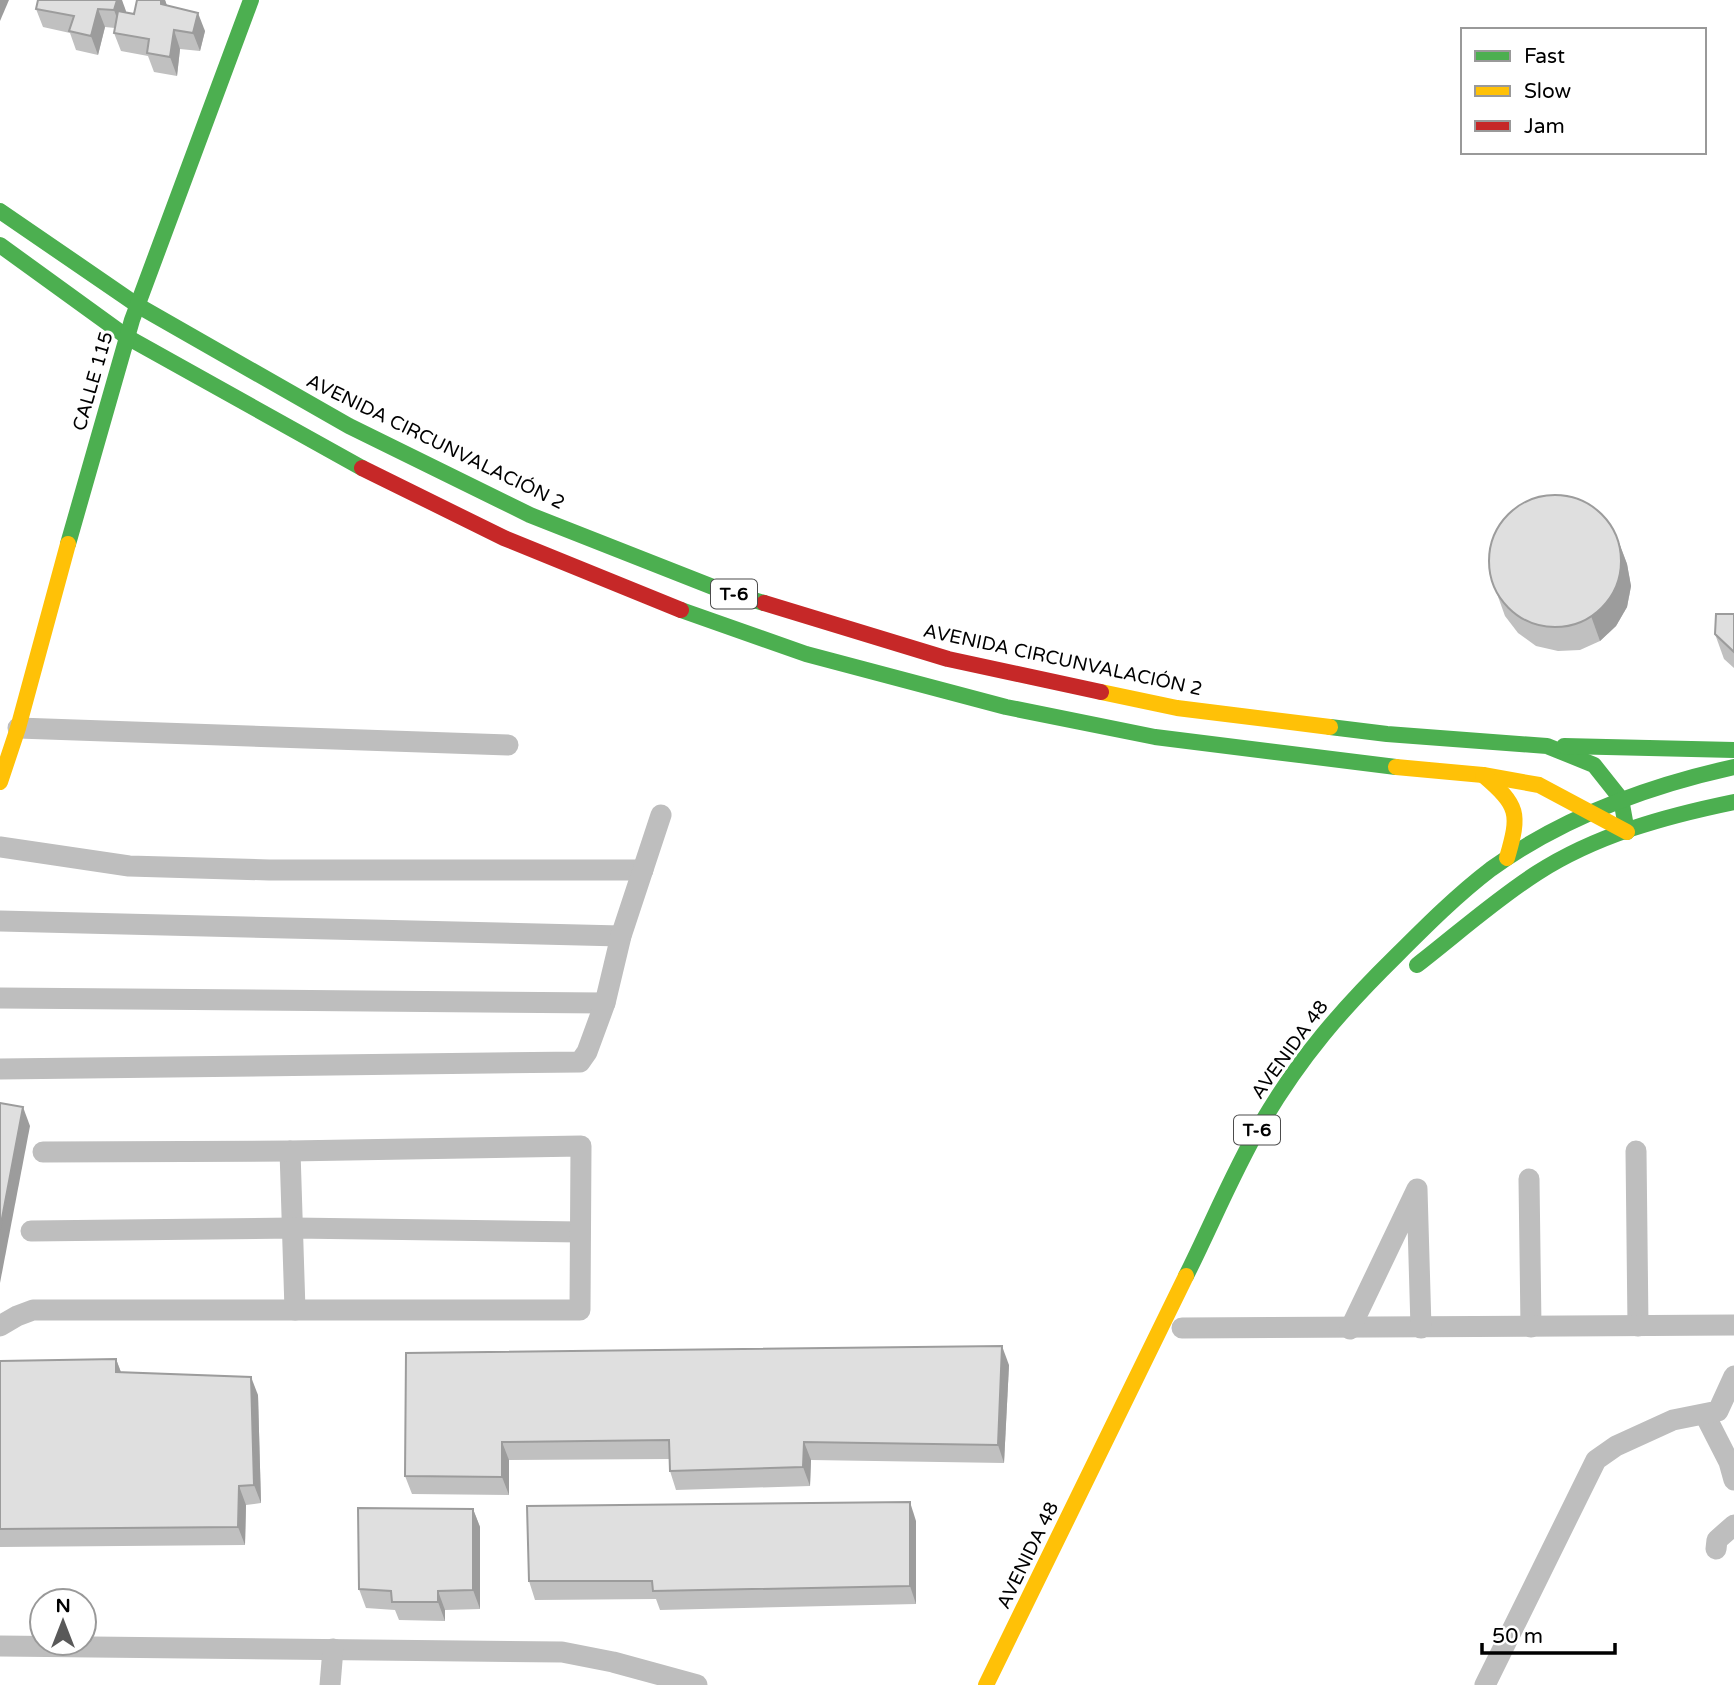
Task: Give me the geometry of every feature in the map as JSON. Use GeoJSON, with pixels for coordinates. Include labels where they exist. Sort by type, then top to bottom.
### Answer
{"type":"FeatureCollection","features":[{"type":"Feature","properties":{"kind":"main road","name":"CALLE 115"},"geometry":{"type":"LineString","coordinates":[[0,782],[18,728],[81,495],[137,305],[251,0]]}},
{"type":"Feature","properties":{"kind":"main road","name":"AVENIDA CIRCUNVALACIÓN 2"},"geometry":{"type":"LineString","coordinates":[[0,211],[137,305],[349,426],[530,515],[718,589],[948,659],[1177,708],[1387,734],[1548,746],[1594,765],[1621,799],[1627,832]]}},
{"type":"Feature","properties":{"kind":"main road","name":"T-6"},"geometry":{"type":"LineString","coordinates":[[0,246],[127,337],[378,477],[504,538],[654,600],[806,654],[995,704],[1156,737],[1371,765],[1483,775],[1539,785],[1627,832]]}},
{"type":"Feature","properties":{"kind":"main road"},"geometry":{"type":"LineString","coordinates":[[1548,746],[1734,750]]}},
{"type":"Feature","properties":{"kind":"main road","name":"AVENIDA 48"},"geometry":{"type":"LineString","coordinates":[[986,1685],[1260,1126],[1307,1053],[1347,1004],[1434,919],[1507,858],[1588,813],[1621,799],[1690,775],[1734,766]]}},
{"type":"Feature","properties":{"kind":"main road"},"geometry":{"type":"LineString","coordinates":[[1483,775],[1506,794],[1516,809],[1516,826],[1507,858]]}},
{"type":"Feature","properties":{"kind":"main road"},"geometry":{"type":"LineString","coordinates":[[1405,975],[1538,872],[1580,850],[1627,832],[1689,811],[1734,802]]}},
{"type":"Feature","properties":{"kind":"street"},"geometry":{"type":"LineString","coordinates":[[18,728],[508,745]]}},
{"type":"Feature","properties":{"kind":"street"},"geometry":{"type":"LineString","coordinates":[[0,1069],[580,1062],[587,1052],[605,1003],[621,936],[661,815]]}},
{"type":"Feature","properties":{"kind":"street"},"geometry":{"type":"LineString","coordinates":[[0,847],[129,866],[269,870],[643,870]]}},
{"type":"Feature","properties":{"kind":"street"},"geometry":{"type":"LineString","coordinates":[[0,921],[621,936]]}},
{"type":"Feature","properties":{"kind":"street"},"geometry":{"type":"LineString","coordinates":[[0,998],[605,1003]]}},
{"type":"Feature","properties":{"kind":"street"},"geometry":{"type":"LineString","coordinates":[[0,1326],[33,1310],[580,1310],[581,1146],[43,1152]]}},
{"type":"Feature","properties":{"kind":"street"},"geometry":{"type":"LineString","coordinates":[[290,1151],[295,1310]]}},
{"type":"Feature","properties":{"kind":"street"},"geometry":{"type":"LineString","coordinates":[[1636,1151],[1639,1326]]}},
{"type":"Feature","properties":{"kind":"street"},"geometry":{"type":"LineString","coordinates":[[1529,1180],[1531,1327]]}},
{"type":"Feature","properties":{"kind":"street"},"geometry":{"type":"LineString","coordinates":[[1350,1329],[1417,1189],[1421,1328]]}},
{"type":"Feature","properties":{"kind":"street"},"geometry":{"type":"LineString","coordinates":[[31,1231],[294,1228],[580,1232]]}},
{"type":"Feature","properties":{"kind":"street"},"geometry":{"type":"LineString","coordinates":[[1183,1327],[1350,1329],[1734,1325]]}},
{"type":"Feature","properties":{"kind":"street"},"geometry":{"type":"LineString","coordinates":[[1485,1685],[1596,1460],[1616,1446],[1673,1420],[1718,1411],[1734,1376]]}},
{"type":"Feature","properties":{"kind":"street"},"geometry":{"type":"LineString","coordinates":[[1705,1415],[1729,1462],[1734,1480]]}},
{"type":"Feature","properties":{"kind":"street"},"geometry":{"type":"LineString","coordinates":[[1716,1549],[1717,1541],[1734,1525]]}},
{"type":"Feature","properties":{"kind":"street"},"geometry":{"type":"LineString","coordinates":[[0,1646],[562,1652],[613,1661],[697,1685]]}},
{"type":"Feature","properties":{"kind":"street"},"geometry":{"type":"LineString","coordinates":[[330,1685],[333,1649]]}},
{"type":"Feature","properties":{"kind":"building"},"geometry":{"type":"Polygon","coordinates":[[[38,0],[117,0],[114,10],[98,9],[91,36],[69,31],[74,16],[36,9],[38,0]]]}},
{"type":"Feature","properties":{"kind":"building"},"geometry":{"type":"Polygon","coordinates":[[[137,0],[161,0],[161,4],[198,13],[193,33],[174,30],[170,57],[147,53],[149,39],[114,33],[118,11],[134,14],[137,0]]]}},
{"type":"Feature","properties":{"kind":"building"},"geometry":{"type":"Polygon","coordinates":[[[1555,495],[1580,500],[1602,514],[1616,536],[1621,561],[1616,586],[1602,608],[1580,622],[1555,627],[1530,622],[1508,608],[1494,586],[1489,561],[1494,536],[1508,514],[1530,500],[1555,495]]]}},
{"type":"Feature","properties":{"kind":"building"},"geometry":{"type":"Polygon","coordinates":[[[1716,614],[1734,614],[1734,652],[1715,634],[1716,614]]]}},
{"type":"Feature","properties":{"kind":"building"},"geometry":{"type":"Polygon","coordinates":[[[0,1103],[23,1107],[0,1229],[0,1103]]]}},
{"type":"Feature","properties":{"kind":"building"},"geometry":{"type":"Polygon","coordinates":[[[1002,1346],[998,1445],[804,1442],[803,1467],[670,1471],[669,1440],[502,1442],[502,1477],[405,1476],[406,1353],[1002,1346]]]}},
{"type":"Feature","properties":{"kind":"building"},"geometry":{"type":"Polygon","coordinates":[[[116,1359],[116,1372],[251,1377],[254,1485],[239,1486],[238,1527],[0,1529],[0,1361],[116,1359]]]}},
{"type":"Feature","properties":{"kind":"building"},"geometry":{"type":"Polygon","coordinates":[[[910,1502],[910,1586],[653,1591],[652,1581],[529,1581],[527,1506],[910,1502]]]}},
{"type":"Feature","properties":{"kind":"building"},"geometry":{"type":"Polygon","coordinates":[[[358,1508],[473,1509],[473,1590],[438,1591],[438,1602],[392,1602],[391,1591],[359,1589],[358,1508]]]}},
{"type":"Feature","properties":{"kind":"traffic: fast"},"geometry":{"type":"LineString","coordinates":[[68,544],[132,320],[251,0]]}},
{"type":"Feature","properties":{"kind":"traffic: fast"},"geometry":{"type":"LineString","coordinates":[[0,211],[137,305],[349,426],[530,515],[718,589],[764,603]]}},
{"type":"Feature","properties":{"kind":"traffic: fast"},"geometry":{"type":"LineString","coordinates":[[0,245],[127,337],[362,468]]}},
{"type":"Feature","properties":{"kind":"traffic: fast"},"geometry":{"type":"LineString","coordinates":[[681,610],[806,654],[1006,707],[1155,737],[1396,767]]}},
{"type":"Feature","properties":{"kind":"traffic: fast"},"geometry":{"type":"LineString","coordinates":[[1330,727],[1547,746],[1594,765],[1621,799],[1627,832]]}},
{"type":"Feature","properties":{"kind":"traffic: fast"},"geometry":{"type":"LineString","coordinates":[[1564,746],[1734,750]]}},
{"type":"Feature","properties":{"kind":"traffic: fast"},"geometry":{"type":"LineString","coordinates":[[1186,1276],[1251,1142],[1291,1077],[1358,995],[1442,911],[1491,869],[1519,850],[1577,819],[1638,794],[1734,767]]}},
{"type":"Feature","properties":{"kind":"traffic: fast"},"geometry":{"type":"LineString","coordinates":[[1417,965],[1506,894],[1537,873],[1583,848],[1632,828],[1734,802]]}},
{"type":"Feature","properties":{"kind":"traffic: slow"},"geometry":{"type":"LineString","coordinates":[[0,782],[18,728],[68,544]]}},
{"type":"Feature","properties":{"kind":"traffic: slow"},"geometry":{"type":"LineString","coordinates":[[1101,692],[1177,708],[1330,727]]}},
{"type":"Feature","properties":{"kind":"traffic: slow"},"geometry":{"type":"LineString","coordinates":[[1396,767],[1483,775],[1539,785],[1627,832]]}},
{"type":"Feature","properties":{"kind":"traffic: slow"},"geometry":{"type":"LineString","coordinates":[[1483,775],[1504,795],[1513,811],[1514,830],[1507,858]]}},
{"type":"Feature","properties":{"kind":"traffic: slow"},"geometry":{"type":"LineString","coordinates":[[986,1685],[1186,1276]]}},
{"type":"Feature","properties":{"kind":"traffic: jam"},"geometry":{"type":"LineString","coordinates":[[362,468],[504,538],[681,610]]}},
{"type":"Feature","properties":{"kind":"traffic: jam"},"geometry":{"type":"LineString","coordinates":[[764,603],[948,659],[1101,692]]}}]}
